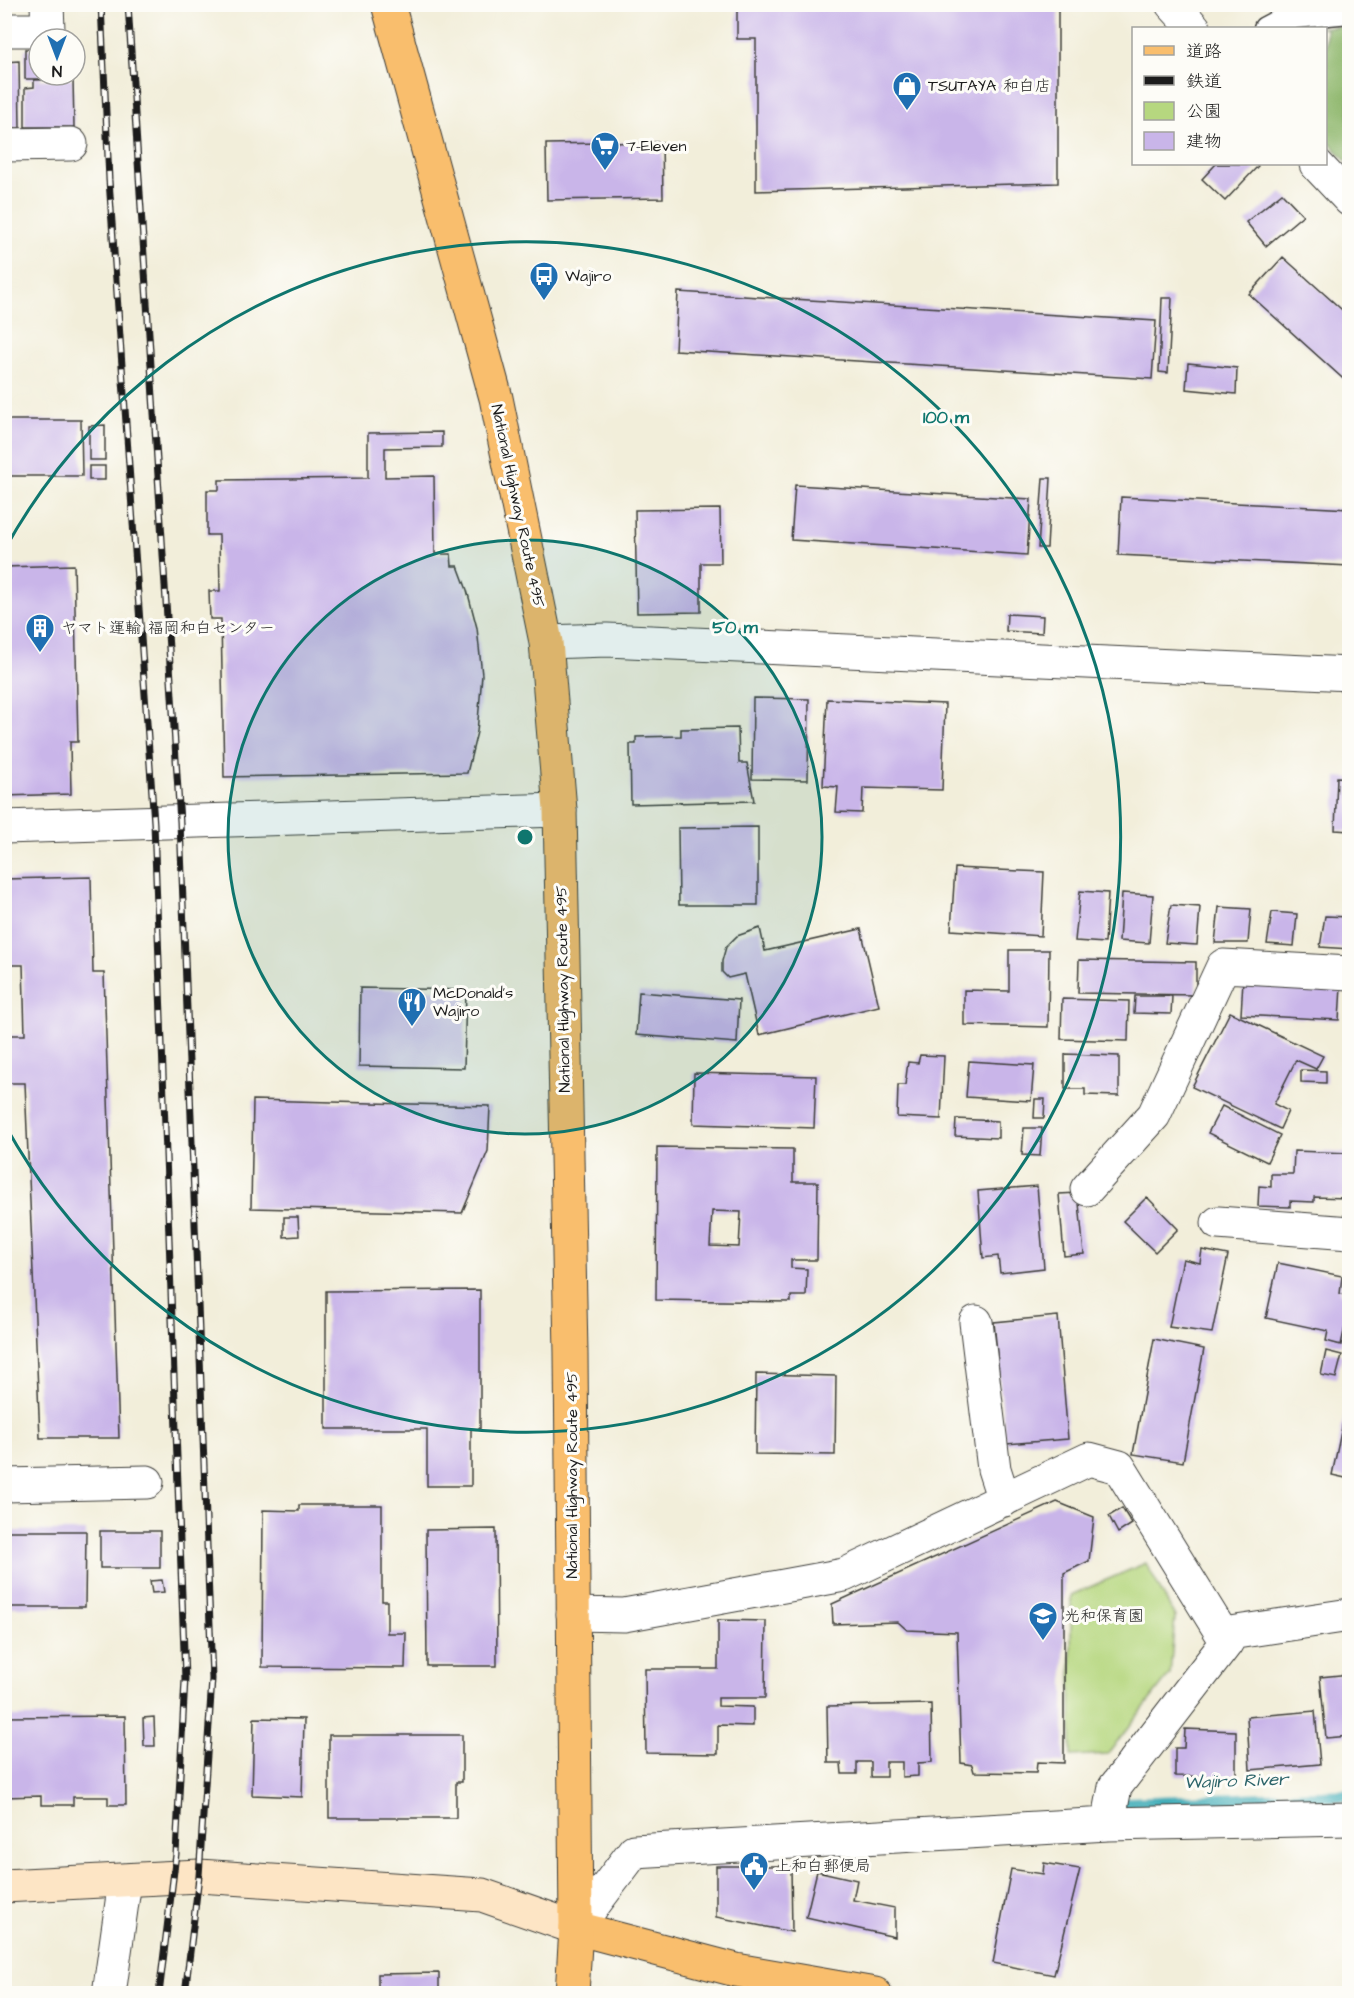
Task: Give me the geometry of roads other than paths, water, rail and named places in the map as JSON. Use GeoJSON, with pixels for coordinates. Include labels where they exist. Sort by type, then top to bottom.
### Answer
{"type":"FeatureCollection","features":[{"type":"Feature","properties":{"kind":"main road","name":"National Highway Route 495"},"geometry":{"type":"LineString","coordinates":[[388,4],[496,398],[546,642],[560,810],[571,1353],[576,1928],[572,1994]]}},
{"type":"Feature","properties":{"kind":"main road"},"geometry":{"type":"LineString","coordinates":[[576,1928],[736,1970],[875,1994]]}},
{"type":"Feature","properties":{"kind":"street"},"geometry":{"type":"LineString","coordinates":[[4,30],[48,30],[47,4]]}},
{"type":"Feature","properties":{"kind":"street"},"geometry":{"type":"LineString","coordinates":[[1172,4],[1193,27]]}},
{"type":"Feature","properties":{"kind":"street"},"geometry":{"type":"LineString","coordinates":[[4,145],[71,144]]}},
{"type":"Feature","properties":{"kind":"street"},"geometry":{"type":"LineString","coordinates":[[1317,165],[1350,200]]}},
{"type":"Feature","properties":{"kind":"street"},"geometry":{"type":"LineString","coordinates":[[546,642],[607,640],[1350,674]]}},
{"type":"Feature","properties":{"kind":"street"},"geometry":{"type":"LineString","coordinates":[[4,827],[560,810]]}},
{"type":"Feature","properties":{"kind":"street"},"geometry":{"type":"LineString","coordinates":[[1087,1189],[1154,1115],[1223,966],[1350,974]]}},
{"type":"Feature","properties":{"kind":"street"},"geometry":{"type":"LineString","coordinates":[[1218,1222],[1350,1233]]}},
{"type":"Feature","properties":{"kind":"street"},"geometry":{"type":"LineString","coordinates":[[976,1322],[994,1469],[1004,1500]]}},
{"type":"Feature","properties":{"kind":"street"},"geometry":{"type":"LineString","coordinates":[[573,1614],[624,1615],[844,1575],[1089,1459],[1119,1467],[1227,1642],[1115,1787],[1108,1824]]}},
{"type":"Feature","properties":{"kind":"street"},"geometry":{"type":"LineString","coordinates":[[4,1485],[147,1482]]}},
{"type":"Feature","properties":{"kind":"street"},"geometry":{"type":"LineString","coordinates":[[1223,1634],[1350,1615]]}},
{"type":"Feature","properties":{"kind":"street"},"geometry":{"type":"LineString","coordinates":[[4,1887],[199,1876],[482,1895],[576,1928],[634,1851],[1108,1824],[1350,1819]]}},
{"type":"Feature","properties":{"kind":"street"},"geometry":{"type":"LineString","coordinates":[[109,1994],[126,1881]]}},
{"type":"Feature","properties":{"kind":"lane"},"geometry":{"type":"LineString","coordinates":[[1267,27],[1284,18],[1350,12]]}},
{"type":"Feature","properties":{"kind":"waterway","name":"Wajiro River"},"geometry":{"type":"LineString","coordinates":[[1124,1803],[1350,1795]]}},
{"type":"Feature","properties":{"kind":"railway"},"geometry":{"type":"LineString","coordinates":[[101,4],[109,180],[154,823],[185,1679],[176,1854],[159,1994]]}},
{"type":"Feature","properties":{"kind":"railway"},"geometry":{"type":"LineString","coordinates":[[128,4],[180,822],[212,1679],[199,1876],[185,1994]]}},
{"type":"Feature","properties":{"kind":"place","name":"TSUTAYA 和白店"},"geometry":{"type":"Point","coordinates":[907,112]}},
{"type":"Feature","properties":{"kind":"place","name":"7-Eleven"},"geometry":{"type":"Point","coordinates":[605,172]}},
{"type":"Feature","properties":{"kind":"place","name":"Wajiro"},"geometry":{"type":"Point","coordinates":[544,302]}},
{"type":"Feature","properties":{"kind":"place","name":"ヤマト運輸 福岡和白センター"},"geometry":{"type":"Point","coordinates":[40,654]}},
{"type":"Feature","properties":{"kind":"place","name":"McDonald's Wajiro"},"geometry":{"type":"Point","coordinates":[412,1028]}},
{"type":"Feature","properties":{"kind":"place","name":"光和保育園"},"geometry":{"type":"Point","coordinates":[1043,1642]}},
{"type":"Feature","properties":{"kind":"place","name":"上和白郵便局"},"geometry":{"type":"Point","coordinates":[754,1892]}}]}
